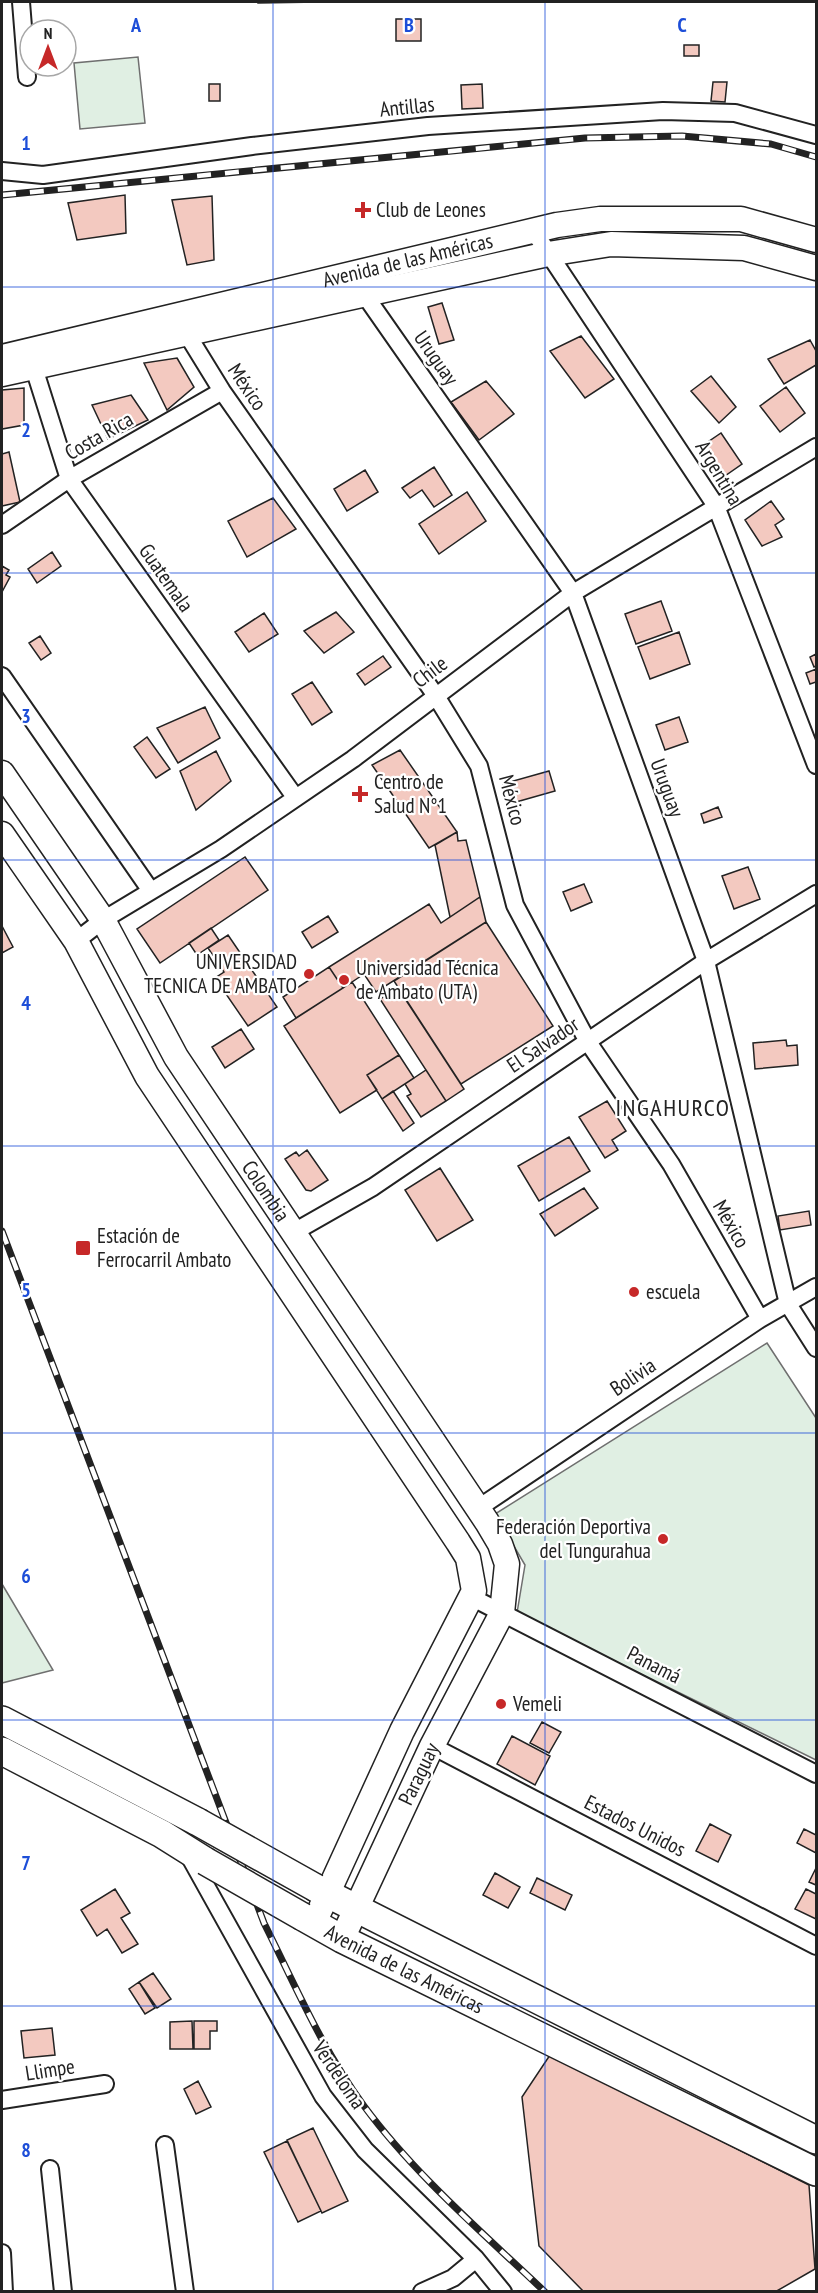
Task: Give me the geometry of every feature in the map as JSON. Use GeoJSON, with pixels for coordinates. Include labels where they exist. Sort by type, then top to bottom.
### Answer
{"type":"FeatureCollection","features":[{"type":"Feature","properties":{"kind":"main road","name":"Avenida de las Américas"},"geometry":{"type":"LineString","coordinates":[[2,374],[34,368],[181,325],[533,230],[600,219],[741,219],[816,240]]}},
{"type":"Feature","properties":{"kind":"main road","name":"Avenida de las Américas"},"geometry":{"type":"LineString","coordinates":[[2,357],[363,294],[548,254],[611,244],[744,248],[816,268]]}},
{"type":"Feature","properties":{"kind":"main road","name":"Colombia"},"geometry":{"type":"LineString","coordinates":[[2,773],[103,920],[176,1058],[500,1544],[507,1564],[502,1613]]}},
{"type":"Feature","properties":{"kind":"main road","name":"Colombia"},"geometry":{"type":"LineString","coordinates":[[2,834],[76,941],[147,1076],[468,1558],[474,1591],[471,1597]]}},
{"type":"Feature","properties":{"kind":"main road","name":"Paraguay"},"geometry":{"type":"LineString","coordinates":[[308,1920],[321,1890],[471,1597]]}},
{"type":"Feature","properties":{"kind":"main road","name":"Paraguay"},"geometry":{"type":"LineString","coordinates":[[342,1939],[432,1746],[502,1613]]}},
{"type":"Feature","properties":{"kind":"main road","name":"Avenida de las Américas"},"geometry":{"type":"LineString","coordinates":[[2,1720],[198,1822],[355,1909],[816,2140]]}},
{"type":"Feature","properties":{"kind":"main road","name":"Avenida de las Américas"},"geometry":{"type":"LineString","coordinates":[[2,1750],[86,1792],[342,1939],[816,2170]]}},
{"type":"Feature","properties":{"kind":"street"},"geometry":{"type":"LineString","coordinates":[[21,2],[22,18]]}},
{"type":"Feature","properties":{"kind":"street","name":"Antillas"},"geometry":{"type":"LineString","coordinates":[[2,171],[43,175],[252,146],[429,126],[663,111],[735,113],[816,135]]}},
{"type":"Feature","properties":{"kind":"street","name":"Argentina"},"geometry":{"type":"LineString","coordinates":[[533,230],[716,506],[816,765]]}},
{"type":"Feature","properties":{"kind":"street","name":"Uruguay"},"geometry":{"type":"LineString","coordinates":[[363,294],[573,593],[706,961],[788,1304],[816,1348]]}},
{"type":"Feature","properties":{"kind":"street","name":"México"},"geometry":{"type":"LineString","coordinates":[[181,325],[222,391],[436,696],[479,766],[515,905],[588,1042],[670,1164],[760,1319]]}},
{"type":"Feature","properties":{"kind":"street","name":"Guatemala"},"geometry":{"type":"LineString","coordinates":[[34,368],[69,479],[295,797]]}},
{"type":"Feature","properties":{"kind":"street","name":"Costa Rica"},"geometry":{"type":"LineString","coordinates":[[2,525],[69,479],[222,391]]}},
{"type":"Feature","properties":{"kind":"street","name":"Chile"},"geometry":{"type":"LineString","coordinates":[[76,941],[103,920],[220,849],[353,759],[573,593],[816,447]]}},
{"type":"Feature","properties":{"kind":"street"},"geometry":{"type":"LineString","coordinates":[[2,676],[151,891]]}},
{"type":"Feature","properties":{"kind":"street","name":"El Salvador"},"geometry":{"type":"LineString","coordinates":[[294,1232],[373,1187],[706,961],[816,894]]}},
{"type":"Feature","properties":{"kind":"street","name":"Bolivia"},"geometry":{"type":"LineString","coordinates":[[477,1509],[760,1319],[816,1287]]}},
{"type":"Feature","properties":{"kind":"street","name":"Panamá"},"geometry":{"type":"LineString","coordinates":[[471,1597],[816,1774]]}},
{"type":"Feature","properties":{"kind":"street","name":"Estados Unidos"},"geometry":{"type":"LineString","coordinates":[[432,1746],[816,1946]]}},
{"type":"Feature","properties":{"kind":"street","name":"Verdeloma"},"geometry":{"type":"LineString","coordinates":[[195,1855],[323,2096],[365,2150],[476,2259],[503,2292]]}},
{"type":"Feature","properties":{"kind":"street","name":"Llimpe"},"geometry":{"type":"LineString","coordinates":[[2,2100],[105,2084]]}},
{"type":"Feature","properties":{"kind":"street"},"geometry":{"type":"LineString","coordinates":[[165,2145],[186,2292]]}},
{"type":"Feature","properties":{"kind":"street"},"geometry":{"type":"LineString","coordinates":[[50,2169],[63,2292]]}},
{"type":"Feature","properties":{"kind":"street"},"geometry":{"type":"LineString","coordinates":[[2,2253],[4,2292]]}},
{"type":"Feature","properties":{"kind":"street"},"geometry":{"type":"LineString","coordinates":[[422,2292],[453,2278],[476,2259]]}},
{"type":"Feature","properties":{"kind":"green space"},"geometry":{"type":"Polygon","coordinates":[[[138,57],[145,123],[80,129],[75,78],[78,78],[78,63],[138,57]]]}},
{"type":"Feature","properties":{"kind":"green space","name":"Federación Deportiva del Tungurahua"},"geometry":{"type":"Polygon","coordinates":[[[767,1343],[816,1418],[816,1760],[517,1613],[525,1565],[495,1514],[767,1343]]]}},
{"type":"Feature","properties":{"kind":"green space"},"geometry":{"type":"Polygon","coordinates":[[[2,1584],[53,1670],[2,1683],[2,1584]]]}},
{"type":"Feature","properties":{"kind":"building"},"geometry":{"type":"Polygon","coordinates":[[[258,2],[320,2],[258,3],[258,2]]]}},
{"type":"Feature","properties":{"kind":"building"},"geometry":{"type":"Polygon","coordinates":[[[396,19],[421,19],[421,41],[396,41],[396,19]]]}},
{"type":"Feature","properties":{"kind":"building"},"geometry":{"type":"Polygon","coordinates":[[[684,45],[699,45],[699,56],[684,56],[684,45]]]}},
{"type":"Feature","properties":{"kind":"building"},"geometry":{"type":"Polygon","coordinates":[[[713,82],[727,82],[725,102],[711,101],[713,82]]]}},
{"type":"Feature","properties":{"kind":"building"},"geometry":{"type":"Polygon","coordinates":[[[209,84],[220,84],[220,101],[209,101],[209,84]]]}},
{"type":"Feature","properties":{"kind":"building"},"geometry":{"type":"Polygon","coordinates":[[[482,84],[483,108],[462,109],[461,85],[482,84]]]}},
{"type":"Feature","properties":{"kind":"building"},"geometry":{"type":"Polygon","coordinates":[[[125,195],[126,233],[77,240],[68,203],[125,195]]]}},
{"type":"Feature","properties":{"kind":"building"},"geometry":{"type":"Polygon","coordinates":[[[212,196],[214,260],[187,265],[172,200],[212,196]]]}},
{"type":"Feature","properties":{"kind":"building"},"geometry":{"type":"Polygon","coordinates":[[[442,303],[454,340],[439,344],[428,307],[442,303]]]}},
{"type":"Feature","properties":{"kind":"building"},"geometry":{"type":"Polygon","coordinates":[[[581,336],[614,379],[585,398],[550,351],[581,336]]]}},
{"type":"Feature","properties":{"kind":"building"},"geometry":{"type":"Polygon","coordinates":[[[810,340],[816,351],[816,365],[784,384],[768,359],[810,340]]]}},
{"type":"Feature","properties":{"kind":"building"},"geometry":{"type":"Polygon","coordinates":[[[177,358],[194,387],[167,410],[144,363],[177,358]]]}},
{"type":"Feature","properties":{"kind":"building"},"geometry":{"type":"Polygon","coordinates":[[[711,376],[736,407],[719,423],[691,391],[711,376]]]}},
{"type":"Feature","properties":{"kind":"building"},"geometry":{"type":"Polygon","coordinates":[[[486,381],[514,414],[479,440],[451,402],[486,381]]]}},
{"type":"Feature","properties":{"kind":"building"},"geometry":{"type":"Polygon","coordinates":[[[786,387],[805,413],[780,432],[760,406],[786,387]]]}},
{"type":"Feature","properties":{"kind":"building"},"geometry":{"type":"Polygon","coordinates":[[[24,388],[24,425],[2,429],[2,390],[24,388]]]}},
{"type":"Feature","properties":{"kind":"building"},"geometry":{"type":"Polygon","coordinates":[[[131,395],[148,420],[108,439],[92,405],[131,395]]]}},
{"type":"Feature","properties":{"kind":"building"},"geometry":{"type":"Polygon","coordinates":[[[721,433],[742,464],[722,478],[702,446],[721,433]]]}},
{"type":"Feature","properties":{"kind":"building"},"geometry":{"type":"Polygon","coordinates":[[[9,452],[20,502],[2,506],[2,454],[9,452]]]}},
{"type":"Feature","properties":{"kind":"building"},"geometry":{"type":"Polygon","coordinates":[[[434,467],[452,495],[434,507],[422,490],[410,498],[402,488],[434,467]]]}},
{"type":"Feature","properties":{"kind":"building"},"geometry":{"type":"Polygon","coordinates":[[[365,470],[378,492],[347,511],[334,489],[365,470]]]}},
{"type":"Feature","properties":{"kind":"building"},"geometry":{"type":"Polygon","coordinates":[[[467,492],[486,521],[439,554],[419,524],[467,492]]]}},
{"type":"Feature","properties":{"kind":"building"},"geometry":{"type":"Polygon","coordinates":[[[273,498],[296,529],[247,557],[228,521],[273,498]]]}},
{"type":"Feature","properties":{"kind":"building"},"geometry":{"type":"Polygon","coordinates":[[[771,501],[784,519],[775,525],[782,537],[762,546],[745,520],[771,501]]]}},
{"type":"Feature","properties":{"kind":"building"},"geometry":{"type":"Polygon","coordinates":[[[52,552],[61,566],[37,583],[28,569],[52,552]]]}},
{"type":"Feature","properties":{"kind":"building"},"geometry":{"type":"Polygon","coordinates":[[[2,566],[9,570],[6,575],[10,577],[2,592],[2,566]]]}},
{"type":"Feature","properties":{"kind":"building"},"geometry":{"type":"Polygon","coordinates":[[[661,601],[672,631],[636,644],[625,614],[661,601]]]}},
{"type":"Feature","properties":{"kind":"building"},"geometry":{"type":"Polygon","coordinates":[[[336,612],[354,632],[324,653],[304,631],[336,612]]]}},
{"type":"Feature","properties":{"kind":"building"},"geometry":{"type":"Polygon","coordinates":[[[264,613],[278,634],[249,652],[235,632],[264,613]]]}},
{"type":"Feature","properties":{"kind":"building"},"geometry":{"type":"Polygon","coordinates":[[[679,632],[690,664],[650,679],[638,647],[679,632]]]}},
{"type":"Feature","properties":{"kind":"building"},"geometry":{"type":"Polygon","coordinates":[[[40,636],[51,653],[41,660],[29,643],[40,636]]]}},
{"type":"Feature","properties":{"kind":"building"},"geometry":{"type":"Polygon","coordinates":[[[816,654],[816,666],[814,667],[810,657],[816,654]]]}},
{"type":"Feature","properties":{"kind":"building"},"geometry":{"type":"Polygon","coordinates":[[[383,656],[391,667],[365,685],[357,674],[383,656]]]}},
{"type":"Feature","properties":{"kind":"building"},"geometry":{"type":"Polygon","coordinates":[[[816,669],[816,682],[810,684],[806,673],[816,669]]]}},
{"type":"Feature","properties":{"kind":"building"},"geometry":{"type":"Polygon","coordinates":[[[312,682],[332,712],[312,725],[292,694],[312,682]]]}},
{"type":"Feature","properties":{"kind":"building"},"geometry":{"type":"Polygon","coordinates":[[[205,707],[220,738],[178,763],[157,728],[205,707]]]}},
{"type":"Feature","properties":{"kind":"building"},"geometry":{"type":"Polygon","coordinates":[[[679,717],[688,742],[665,750],[656,725],[679,717]]]}},
{"type":"Feature","properties":{"kind":"building"},"geometry":{"type":"Polygon","coordinates":[[[147,737],[170,769],[156,778],[134,747],[147,737]]]}},
{"type":"Feature","properties":{"kind":"building"},"geometry":{"type":"Polygon","coordinates":[[[400,750],[457,832],[429,848],[372,765],[400,750]]]}},
{"type":"Feature","properties":{"kind":"building"},"geometry":{"type":"Polygon","coordinates":[[[216,751],[231,781],[196,810],[180,771],[216,751]]]}},
{"type":"Feature","properties":{"kind":"building"},"geometry":{"type":"Polygon","coordinates":[[[549,771],[555,791],[509,804],[503,784],[549,771]]]}},
{"type":"Feature","properties":{"kind":"building"},"geometry":{"type":"Polygon","coordinates":[[[718,807],[722,817],[704,823],[701,814],[718,807]]]}},
{"type":"Feature","properties":{"kind":"building"},"geometry":{"type":"Polygon","coordinates":[[[457,832],[458,841],[466,840],[480,897],[450,917],[435,845],[457,832]]]}},
{"type":"Feature","properties":{"kind":"building"},"geometry":{"type":"Polygon","coordinates":[[[245,857],[268,890],[160,963],[137,929],[245,857]]]}},
{"type":"Feature","properties":{"kind":"building"},"geometry":{"type":"Polygon","coordinates":[[[748,867],[760,899],[734,909],[722,876],[748,867]]]}},
{"type":"Feature","properties":{"kind":"building"},"geometry":{"type":"Polygon","coordinates":[[[584,884],[592,902],[571,911],[563,892],[584,884]]]}},
{"type":"Feature","properties":{"kind":"building"},"geometry":{"type":"Polygon","coordinates":[[[480,897],[486,922],[376,992],[364,974],[343,988],[329,967],[429,904],[441,923],[480,897]]]}},
{"type":"Feature","properties":{"kind":"building"},"geometry":{"type":"Polygon","coordinates":[[[328,916],[338,932],[312,948],[302,932],[328,916]]]}},
{"type":"Feature","properties":{"kind":"building"},"geometry":{"type":"Polygon","coordinates":[[[486,922],[553,1026],[461,1084],[394,981],[486,922]]]}},
{"type":"Feature","properties":{"kind":"building"},"geometry":{"type":"Polygon","coordinates":[[[2,926],[13,947],[2,953],[2,926]]]}},
{"type":"Feature","properties":{"kind":"building"},"geometry":{"type":"Polygon","coordinates":[[[211,928],[219,940],[197,955],[189,943],[211,928]]]}},
{"type":"Feature","properties":{"kind":"building"},"geometry":{"type":"Polygon","coordinates":[[[228,935],[277,1007],[248,1026],[215,978],[224,972],[208,948],[228,935]]]}},
{"type":"Feature","properties":{"kind":"building"},"geometry":{"type":"Polygon","coordinates":[[[329,967],[343,988],[296,1018],[283,997],[329,967]]]}},
{"type":"Feature","properties":{"kind":"building"},"geometry":{"type":"Polygon","coordinates":[[[352,982],[399,1055],[367,1075],[377,1090],[340,1113],[284,1026],[352,982]]]}},
{"type":"Feature","properties":{"kind":"building"},"geometry":{"type":"Polygon","coordinates":[[[398,988],[464,1089],[446,1101],[380,999],[398,988]]]}},
{"type":"Feature","properties":{"kind":"building"},"geometry":{"type":"Polygon","coordinates":[[[241,1029],[254,1049],[225,1068],[212,1047],[241,1029]]]}},
{"type":"Feature","properties":{"kind":"building"},"geometry":{"type":"Polygon","coordinates":[[[786,1040],[787,1046],[797,1045],[798,1065],[755,1069],[753,1043],[786,1040]]]}},
{"type":"Feature","properties":{"kind":"building"},"geometry":{"type":"Polygon","coordinates":[[[399,1055],[414,1078],[382,1099],[367,1075],[399,1055]]]}},
{"type":"Feature","properties":{"kind":"building"},"geometry":{"type":"Polygon","coordinates":[[[426,1070],[446,1101],[421,1117],[407,1096],[411,1094],[405,1084],[426,1070]]]}},
{"type":"Feature","properties":{"kind":"building"},"geometry":{"type":"Polygon","coordinates":[[[393,1091],[414,1123],[403,1131],[382,1099],[393,1091]]]}},
{"type":"Feature","properties":{"kind":"building"},"geometry":{"type":"Polygon","coordinates":[[[607,1101],[626,1131],[612,1140],[618,1150],[605,1158],[579,1117],[607,1101]]]}},
{"type":"Feature","properties":{"kind":"building"},"geometry":{"type":"Polygon","coordinates":[[[569,1137],[590,1171],[539,1201],[518,1166],[569,1137]]]}},
{"type":"Feature","properties":{"kind":"building"},"geometry":{"type":"Polygon","coordinates":[[[307,1150],[328,1180],[311,1191],[306,1190],[285,1159],[296,1152],[299,1156],[307,1150]]]}},
{"type":"Feature","properties":{"kind":"building"},"geometry":{"type":"Polygon","coordinates":[[[440,1168],[473,1220],[437,1241],[405,1190],[440,1168]]]}},
{"type":"Feature","properties":{"kind":"building"},"geometry":{"type":"Polygon","coordinates":[[[584,1188],[598,1208],[555,1236],[540,1214],[584,1188]]]}},
{"type":"Feature","properties":{"kind":"building"},"geometry":{"type":"Polygon","coordinates":[[[809,1211],[811,1225],[780,1230],[778,1216],[809,1211]]]}},
{"type":"Feature","properties":{"kind":"building"},"geometry":{"type":"Polygon","coordinates":[[[542,1722],[561,1732],[549,1753],[530,1743],[542,1722]]]}},
{"type":"Feature","properties":{"kind":"building"},"geometry":{"type":"Polygon","coordinates":[[[512,1736],[550,1756],[535,1785],[497,1764],[512,1736]]]}},
{"type":"Feature","properties":{"kind":"building"},"geometry":{"type":"Polygon","coordinates":[[[710,1824],[731,1835],[718,1862],[696,1851],[710,1824]]]}},
{"type":"Feature","properties":{"kind":"building"},"geometry":{"type":"Polygon","coordinates":[[[804,1829],[816,1835],[816,1853],[797,1843],[804,1829]]]}},
{"type":"Feature","properties":{"kind":"building"},"geometry":{"type":"Polygon","coordinates":[[[816,1868],[816,1885],[809,1882],[816,1868]]]}},
{"type":"Feature","properties":{"kind":"building"},"geometry":{"type":"Polygon","coordinates":[[[495,1873],[520,1887],[508,1908],[483,1895],[495,1873]]]}},
{"type":"Feature","properties":{"kind":"building"},"geometry":{"type":"Polygon","coordinates":[[[537,1878],[572,1895],[565,1910],[530,1893],[537,1878]]]}},
{"type":"Feature","properties":{"kind":"building"},"geometry":{"type":"Polygon","coordinates":[[[115,1889],[130,1913],[121,1918],[138,1944],[122,1953],[107,1929],[97,1936],[81,1910],[115,1889]]]}},
{"type":"Feature","properties":{"kind":"building"},"geometry":{"type":"Polygon","coordinates":[[[806,1889],[816,1894],[816,1919],[795,1909],[806,1889]]]}},
{"type":"Feature","properties":{"kind":"building"},"geometry":{"type":"Polygon","coordinates":[[[153,1973],[171,1999],[157,2008],[139,1982],[153,1973]]]}},
{"type":"Feature","properties":{"kind":"building"},"geometry":{"type":"Polygon","coordinates":[[[139,1982],[155,2008],[145,2014],[129,1989],[139,1982]]]}},
{"type":"Feature","properties":{"kind":"building"},"geometry":{"type":"Polygon","coordinates":[[[192,2021],[193,2049],[170,2049],[170,2022],[192,2021]]]}},
{"type":"Feature","properties":{"kind":"building"},"geometry":{"type":"Polygon","coordinates":[[[194,2021],[217,2021],[217,2031],[210,2031],[210,2049],[194,2049],[194,2021]]]}},
{"type":"Feature","properties":{"kind":"building"},"geometry":{"type":"Polygon","coordinates":[[[52,2028],[55,2055],[24,2058],[21,2031],[52,2028]]]}},
{"type":"Feature","properties":{"kind":"building"},"geometry":{"type":"Polygon","coordinates":[[[550,2055],[809,2185],[815,2269],[775,2292],[584,2292],[539,2246],[522,2097],[550,2055]]]}},
{"type":"Feature","properties":{"kind":"building"},"geometry":{"type":"Polygon","coordinates":[[[198,2081],[211,2107],[196,2114],[184,2089],[198,2081]]]}},
{"type":"Feature","properties":{"kind":"building"},"geometry":{"type":"Polygon","coordinates":[[[313,2128],[348,2201],[322,2213],[287,2140],[313,2128]]]}},
{"type":"Feature","properties":{"kind":"building"},"geometry":{"type":"Polygon","coordinates":[[[287,2141],[321,2211],[298,2222],[264,2152],[287,2141]]]}},
{"type":"Feature","properties":{"kind":"railway"},"geometry":{"type":"LineString","coordinates":[[2,195],[585,138],[682,136],[771,144],[816,157]]}},
{"type":"Feature","properties":{"kind":"railway"},"geometry":{"type":"LineString","coordinates":[[2,1231],[264,1923],[310,2016],[349,2084],[405,2156],[450,2203],[545,2292]]}},
{"type":"Feature","properties":{"kind":"place","name":"Club de Leones"},"geometry":{"type":"Point","coordinates":[363,210]}},
{"type":"Feature","properties":{"kind":"place","name":"Centro de Salud N°1"},"geometry":{"type":"Point","coordinates":[360,794]}},
{"type":"Feature","properties":{"kind":"place","name":"UNIVERSIDAD TECNICA DE AMBATO"},"geometry":{"type":"Point","coordinates":[309,974]}},
{"type":"Feature","properties":{"kind":"place","name":"Universidad Técnica de Ambato (UTA)"},"geometry":{"type":"Point","coordinates":[344,980]}},
{"type":"Feature","properties":{"kind":"place","name":"Estación de Ferrocarril Ambato"},"geometry":{"type":"Point","coordinates":[83,1248]}},
{"type":"Feature","properties":{"kind":"place","name":"escuela"},"geometry":{"type":"Point","coordinates":[634,1292]}},
{"type":"Feature","properties":{"kind":"place","name":"Federación Deportiva del Tungurahua"},"geometry":{"type":"Point","coordinates":[663,1539]}},
{"type":"Feature","properties":{"kind":"place","name":"Vemeli"},"geometry":{"type":"Point","coordinates":[501,1704]}},
{"type":"Feature","properties":{"kind":"district","name":"INGAHURCO"},"geometry":{"type":"Point","coordinates":[673,1108]}}]}
